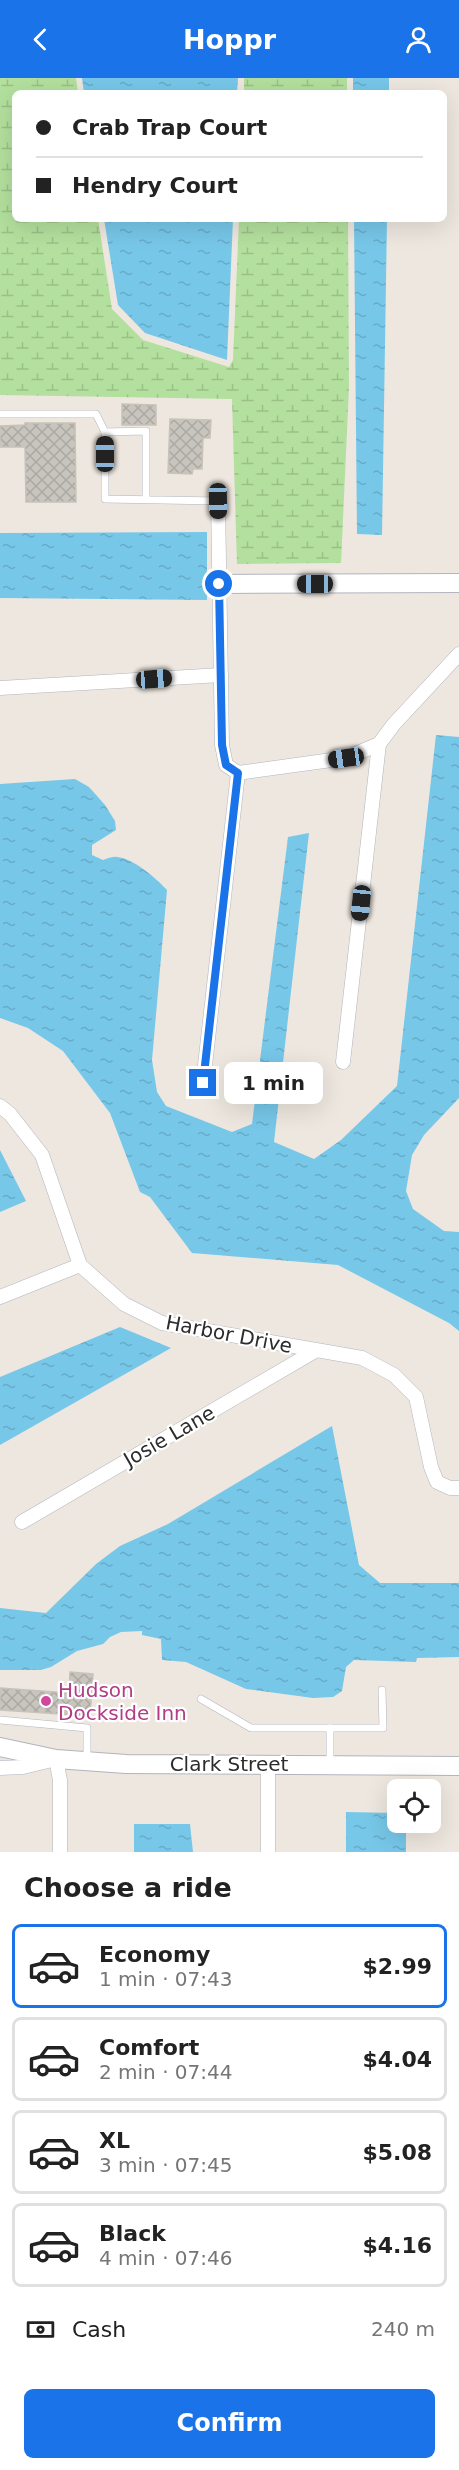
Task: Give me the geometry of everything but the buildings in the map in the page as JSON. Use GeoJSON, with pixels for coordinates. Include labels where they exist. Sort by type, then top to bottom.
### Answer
{"type":"FeatureCollection","features":[{"type":"Feature","properties":{"kind":"street"},"geometry":{"type":"LineString","coordinates":[[218,501],[222,745],[226,765],[238,773],[346,758],[379,744],[394,724],[459,654]]}},
{"type":"Feature","properties":{"kind":"street"},"geometry":{"type":"LineString","coordinates":[[219,584],[459,583]]}},
{"type":"Feature","properties":{"kind":"street"},"geometry":{"type":"LineString","coordinates":[[0,688],[221,675]]}},
{"type":"Feature","properties":{"kind":"street"},"geometry":{"type":"LineString","coordinates":[[343,1062],[379,744]]}},
{"type":"Feature","properties":{"kind":"street"},"geometry":{"type":"LineString","coordinates":[[203,1083],[238,773]]}},
{"type":"Feature","properties":{"kind":"street","name":"Harbor Drive"},"geometry":{"type":"LineString","coordinates":[[0,1106],[10,1114],[42,1155],[80,1265],[124,1304],[162,1323],[362,1358],[394,1375],[416,1397],[431,1467],[437,1482],[450,1488],[459,1488]]}},
{"type":"Feature","properties":{"kind":"street"},"geometry":{"type":"LineString","coordinates":[[0,1297],[80,1265]]}},
{"type":"Feature","properties":{"kind":"street","name":"Josie Lane"},"geometry":{"type":"LineString","coordinates":[[22,1522],[315,1351]]}},
{"type":"Feature","properties":{"kind":"street","name":"Clark Street"},"geometry":{"type":"LineString","coordinates":[[0,1747],[56,1759],[126,1764],[459,1766]]}},
{"type":"Feature","properties":{"kind":"street"},"geometry":{"type":"LineString","coordinates":[[0,1768],[23,1767],[56,1759],[60,1780],[60,1852]]}},
{"type":"Feature","properties":{"kind":"street"},"geometry":{"type":"LineString","coordinates":[[268,1764],[268,1852]]}},
{"type":"Feature","properties":{"kind":"lane"},"geometry":{"type":"LineString","coordinates":[[0,414],[96,414],[105,432],[105,499],[218,501]]}},
{"type":"Feature","properties":{"kind":"lane"},"geometry":{"type":"LineString","coordinates":[[105,432],[146,431],[146,500]]}},
{"type":"Feature","properties":{"kind":"lane"},"geometry":{"type":"LineString","coordinates":[[201,1699],[250,1728],[383,1728],[382,1690]]}},
{"type":"Feature","properties":{"kind":"lane"},"geometry":{"type":"LineString","coordinates":[[0,1720],[87,1728],[87,1761]]}},
{"type":"Feature","properties":{"kind":"lane"},"geometry":{"type":"LineString","coordinates":[[330,1728],[330,1765]]}},
{"type":"Feature","properties":{"kind":"green space"},"geometry":{"type":"Polygon","coordinates":[[[0,78],[76,78],[78,90],[12,90],[12,222],[98,222],[112,309],[143,340],[229,367],[233,360],[239,222],[348,222],[349,387],[341,563],[237,564],[232,399],[0,395],[0,78]]]}},
{"type":"Feature","properties":{"kind":"green space"},"geometry":{"type":"Polygon","coordinates":[[[244,78],[347,78],[347,90],[244,90],[244,78]]]}},
{"type":"Feature","properties":{"kind":"water"},"geometry":{"type":"Polygon","coordinates":[[[82,78],[238,78],[237,90],[84,90],[82,78]]]}},
{"type":"Feature","properties":{"kind":"water"},"geometry":{"type":"Polygon","coordinates":[[[353,78],[389,78],[389,90],[353,90],[353,78]]]}},
{"type":"Feature","properties":{"kind":"water"},"geometry":{"type":"Polygon","coordinates":[[[104,222],[233,222],[227,360],[145,333],[118,305],[104,222]]]}},
{"type":"Feature","properties":{"kind":"water"},"geometry":{"type":"Polygon","coordinates":[[[354,222],[387,222],[382,535],[357,534],[354,222]]]}},
{"type":"Feature","properties":{"kind":"water"},"geometry":{"type":"Polygon","coordinates":[[[207,532],[207,600],[0,598],[0,533],[207,532]]]}},
{"type":"Feature","properties":{"kind":"water"},"geometry":{"type":"Polygon","coordinates":[[[436,735],[459,737],[459,1098],[424,1135],[412,1155],[406,1191],[413,1209],[444,1231],[459,1232],[459,1331],[449,1323],[338,1265],[192,1253],[150,1197],[140,1192],[110,1113],[63,1051],[28,1028],[0,1018],[0,784],[75,779],[89,787],[115,821],[116,830],[92,845],[92,855],[103,860],[115,857],[130,861],[151,875],[167,890],[152,1060],[157,1092],[166,1106],[232,1132],[252,1124],[288,837],[309,833],[274,1142],[314,1159],[341,1140],[397,1086],[436,735]]]}},
{"type":"Feature","properties":{"kind":"water"},"geometry":{"type":"Polygon","coordinates":[[[0,1150],[26,1201],[0,1212],[0,1150]]]}},
{"type":"Feature","properties":{"kind":"water"},"geometry":{"type":"Polygon","coordinates":[[[120,1327],[171,1348],[0,1445],[0,1377],[120,1327]]]}},
{"type":"Feature","properties":{"kind":"water"},"geometry":{"type":"Polygon","coordinates":[[[332,1426],[359,1565],[380,1583],[459,1583],[459,1657],[417,1658],[416,1662],[354,1660],[346,1667],[342,1691],[333,1697],[313,1698],[246,1689],[186,1662],[162,1660],[161,1639],[142,1635],[142,1631],[121,1632],[110,1637],[103,1644],[77,1651],[51,1667],[41,1670],[0,1670],[0,1608],[46,1613],[96,1564],[120,1546],[168,1524],[332,1426]]]}},
{"type":"Feature","properties":{"kind":"water"},"geometry":{"type":"Polygon","coordinates":[[[346,1812],[387,1813],[387,1833],[406,1833],[406,1852],[346,1852],[346,1812]]]}},
{"type":"Feature","properties":{"kind":"water"},"geometry":{"type":"Polygon","coordinates":[[[134,1824],[190,1824],[193,1852],[134,1852],[134,1824]]]}},
{"type":"Feature","properties":{"kind":"place","name":"Hudson Dockside Inn"},"geometry":{"type":"Point","coordinates":[46,1701]}},
{"type":"Feature","properties":{"kind":"route"},"geometry":{"type":"LineString","coordinates":[[203,1083],[238,773],[226,765],[222,745],[219,584]]}}]}
